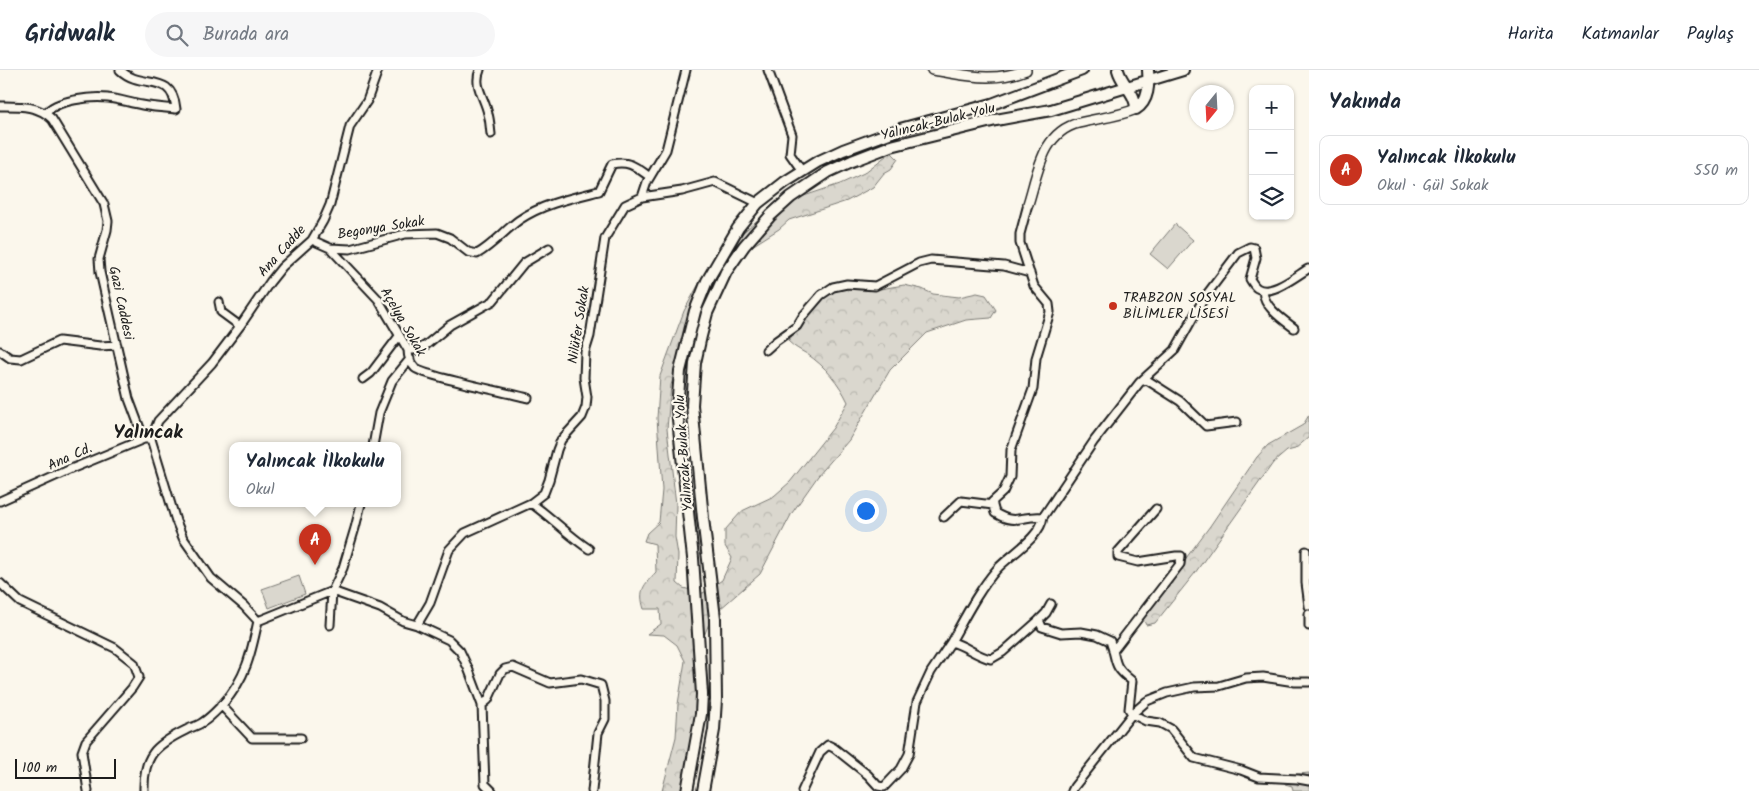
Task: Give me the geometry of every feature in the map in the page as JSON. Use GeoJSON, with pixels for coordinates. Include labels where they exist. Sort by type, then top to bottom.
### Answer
{"type":"FeatureCollection","features":[{"type":"Feature","properties":{"kind":"main road","name":"Yalıncak-Bulak Yolu"},"geometry":{"type":"LineString","coordinates":[[687,791],[701,714],[702,694],[693,558],[677,410],[680,371],[695,310],[706,281],[738,228],[758,203],[817,162],[843,150],[900,129],[992,104],[1082,70]]}},
{"type":"Feature","properties":{"kind":"main road"},"geometry":{"type":"LineString","coordinates":[[1118,70],[1135,102],[1136,109]]}},
{"type":"Feature","properties":{"kind":"main road","name":"Yalıncak-Bulak Yolu"},"geometry":{"type":"LineString","coordinates":[[703,791],[714,730],[716,700],[715,618],[706,552],[692,405],[695,364],[702,329],[707,313],[726,272],[744,246],[771,215],[791,197],[828,172],[852,161],[891,146],[996,120],[1051,110],[1128,87],[1148,75],[1183,70]]}},
{"type":"Feature","properties":{"kind":"main road"},"geometry":{"type":"LineString","coordinates":[[1136,109],[1145,100],[1148,75]]}},
{"type":"Feature","properties":{"kind":"street"},"geometry":{"type":"LineString","coordinates":[[0,106],[25,106],[46,113],[52,106],[58,104],[88,98],[108,98],[143,106],[176,109],[171,90],[166,85],[126,76],[120,70]]}},
{"type":"Feature","properties":{"kind":"street","name":"Ana Cadde"},"geometry":{"type":"LineString","coordinates":[[148,439],[158,421],[212,363],[282,267],[312,240],[330,205],[350,126],[367,101],[378,70]]}},
{"type":"Feature","properties":{"kind":"street"},"geometry":{"type":"LineString","coordinates":[[480,70],[478,83],[488,113],[491,134]]}},
{"type":"Feature","properties":{"kind":"street"},"geometry":{"type":"LineString","coordinates":[[642,197],[650,177],[666,150],[686,70]]}},
{"type":"Feature","properties":{"kind":"street"},"geometry":{"type":"LineString","coordinates":[[768,70],[792,135],[790,154],[802,171]]}},
{"type":"Feature","properties":{"kind":"street"},"geometry":{"type":"LineString","coordinates":[[932,70],[986,78],[1006,77],[1026,70]]}},
{"type":"Feature","properties":{"kind":"street"},"geometry":{"type":"LineString","coordinates":[[1043,517],[1035,516],[1014,521],[1004,519],[995,513],[992,502],[1003,492],[1010,477],[1011,450],[1033,389],[1036,358],[1050,312],[1049,304],[1034,286],[1020,243],[1020,234],[1045,150],[1052,138],[1061,130],[1079,123],[1115,117],[1136,109]]}},
{"type":"Feature","properties":{"kind":"street","name":"Gazi Caddesi"},"geometry":{"type":"LineString","coordinates":[[46,113],[52,119],[104,204],[108,220],[99,259],[100,272],[129,399],[148,439]]}},
{"type":"Feature","properties":{"kind":"street","name":"Begonya Sokak"},"geometry":{"type":"LineString","coordinates":[[312,240],[330,248],[350,249],[405,234],[437,233],[450,238],[468,252],[477,254],[490,247],[506,230],[522,218],[558,201],[599,191],[612,164],[622,161],[650,177]]}},
{"type":"Feature","properties":{"kind":"street"},"geometry":{"type":"LineString","coordinates":[[642,197],[682,191],[715,182],[758,203]]}},
{"type":"Feature","properties":{"kind":"street","name":"Nilüfer Sokak"},"geometry":{"type":"LineString","coordinates":[[417,624],[430,603],[449,550],[465,533],[531,503],[544,493],[550,480],[561,440],[582,417],[586,407],[585,352],[590,336],[605,238],[625,205],[642,197]]}},
{"type":"Feature","properties":{"kind":"street"},"geometry":{"type":"LineString","coordinates":[[802,791],[820,752],[828,745],[868,775],[878,786],[884,786],[901,769],[909,754],[917,702],[931,672],[951,642],[976,598],[998,568],[1026,544],[1094,442],[1140,382],[1175,350],[1204,298],[1238,253],[1250,247],[1254,248],[1256,258],[1250,279],[1255,288],[1263,291],[1273,290],[1308,269]]}},
{"type":"Feature","properties":{"kind":"street","name":"Açelya Sokak"},"geometry":{"type":"LineString","coordinates":[[330,248],[378,299],[408,350],[410,360],[415,368],[433,375],[528,398]]}},
{"type":"Feature","properties":{"kind":"street"},"geometry":{"type":"LineString","coordinates":[[408,350],[417,350],[426,345],[450,325],[493,301],[524,263],[549,248]]}},
{"type":"Feature","properties":{"kind":"street"},"geometry":{"type":"LineString","coordinates":[[766,350],[797,326],[821,295],[833,286],[847,284],[876,286],[919,264],[931,260],[1004,266],[1030,273]]}},
{"type":"Feature","properties":{"kind":"street"},"geometry":{"type":"LineString","coordinates":[[1263,291],[1263,296],[1274,312],[1294,328]]}},
{"type":"Feature","properties":{"kind":"street"},"geometry":{"type":"LineString","coordinates":[[219,302],[221,312],[240,326]]}},
{"type":"Feature","properties":{"kind":"street"},"geometry":{"type":"LineString","coordinates":[[363,379],[371,373],[400,336]]}},
{"type":"Feature","properties":{"kind":"street"},"geometry":{"type":"LineString","coordinates":[[0,352],[10,358],[21,359],[59,341],[100,346],[117,345]]}},
{"type":"Feature","properties":{"kind":"street"},"geometry":{"type":"LineString","coordinates":[[374,442],[379,413],[392,381],[410,360]]}},
{"type":"Feature","properties":{"kind":"street"},"geometry":{"type":"LineString","coordinates":[[1140,382],[1147,380],[1180,401],[1206,426],[1237,422]]}},
{"type":"Feature","properties":{"kind":"street"},"geometry":{"type":"LineString","coordinates":[[148,439],[155,452],[176,521],[188,545],[211,578],[244,606],[258,621]]}},
{"type":"Feature","properties":{"kind":"street","name":"Ana Cd."},"geometry":{"type":"LineString","coordinates":[[0,501],[71,469],[148,439]]}},
{"type":"Feature","properties":{"kind":"street"},"geometry":{"type":"LineString","coordinates":[[944,517],[961,501],[993,505]]}},
{"type":"Feature","properties":{"kind":"street"},"geometry":{"type":"LineString","coordinates":[[531,503],[550,516],[570,536],[589,548]]}},
{"type":"Feature","properties":{"kind":"street"},"geometry":{"type":"LineString","coordinates":[[330,624],[332,591],[343,568],[356,528],[360,507]]}},
{"type":"Feature","properties":{"kind":"street"},"geometry":{"type":"LineString","coordinates":[[1113,651],[1180,564],[1181,556],[1138,562],[1118,558],[1118,552],[1156,509]]}},
{"type":"Feature","properties":{"kind":"street"},"geometry":{"type":"LineString","coordinates":[[1306,551],[1306,583],[1309,606]]}},
{"type":"Feature","properties":{"kind":"street"},"geometry":{"type":"LineString","coordinates":[[0,583],[20,602],[115,648],[134,663],[139,677],[132,688],[86,741],[82,752],[88,791]]}},
{"type":"Feature","properties":{"kind":"street"},"geometry":{"type":"LineString","coordinates":[[258,621],[332,591],[380,608],[403,621],[417,624],[448,640],[460,651],[482,705],[485,784],[492,791]]}},
{"type":"Feature","properties":{"kind":"street"},"geometry":{"type":"LineString","coordinates":[[951,642],[960,644],[972,652],[991,659],[1003,652],[1039,620],[1051,604]]}},
{"type":"Feature","properties":{"kind":"street"},"geometry":{"type":"LineString","coordinates":[[1309,614],[1309,626]]}},
{"type":"Feature","properties":{"kind":"street"},"geometry":{"type":"LineString","coordinates":[[1039,620],[1042,627],[1061,633],[1081,632],[1097,635],[1110,641],[1114,660],[1120,672],[1132,680],[1129,709],[1132,714],[1146,721],[1160,723],[1171,729],[1194,758],[1241,770],[1259,777],[1309,781]]}},
{"type":"Feature","properties":{"kind":"street"},"geometry":{"type":"LineString","coordinates":[[144,791],[144,771],[149,757],[162,743],[204,722],[233,692],[244,675],[258,621]]}},
{"type":"Feature","properties":{"kind":"street"},"geometry":{"type":"LineString","coordinates":[[482,705],[488,700],[497,685],[500,674],[505,669],[514,667],[550,683],[581,679],[601,685],[605,701],[604,719],[598,733],[592,791]]}},
{"type":"Feature","properties":{"kind":"street"},"geometry":{"type":"LineString","coordinates":[[1072,791],[1132,714],[1147,701],[1167,693],[1194,686],[1219,686],[1246,678],[1263,677],[1295,682],[1309,682]]}},
{"type":"Feature","properties":{"kind":"street"},"geometry":{"type":"LineString","coordinates":[[221,706],[252,738],[301,738]]}},
{"type":"Feature","properties":{"kind":"street"},"geometry":{"type":"LineString","coordinates":[[888,782],[893,791]]}},
{"type":"Feature","properties":{"kind":"green space"},"geometry":{"type":"Polygon","coordinates":[[[891,152],[898,159],[873,187],[847,201],[789,220],[779,229],[749,248],[717,279],[697,325],[682,351],[671,385],[667,429],[676,504],[677,583],[683,588],[703,593],[722,580],[732,558],[725,546],[725,530],[742,511],[774,496],[790,482],[833,428],[848,402],[826,369],[788,341],[823,297],[835,289],[874,290],[904,285],[922,289],[933,294],[959,297],[977,293],[986,295],[996,310],[991,318],[966,320],[927,333],[890,370],[849,440],[818,476],[792,513],[760,574],[712,616],[704,636],[702,707],[696,732],[695,783],[692,791],[662,791],[676,737],[678,704],[685,661],[677,645],[664,635],[647,634],[661,624],[660,609],[644,609],[642,602],[643,588],[656,572],[655,544],[644,541],[647,533],[659,522],[662,490],[657,418],[660,376],[684,311],[707,269],[728,245],[767,212],[864,173],[891,152]]]}},
{"type":"Feature","properties":{"kind":"green space"},"geometry":{"type":"Polygon","coordinates":[[[1175,224],[1193,240],[1168,269],[1150,254],[1175,224]]]}},
{"type":"Feature","properties":{"kind":"green space"},"geometry":{"type":"Polygon","coordinates":[[[1309,415],[1309,437],[1295,449],[1287,451],[1273,463],[1195,573],[1155,623],[1146,625],[1143,619],[1148,609],[1210,526],[1257,457],[1268,445],[1303,425],[1309,415]]]}},
{"type":"Feature","properties":{"kind":"green space"},"geometry":{"type":"Polygon","coordinates":[[[299,576],[305,594],[269,608],[262,589],[299,576]]]}},
{"type":"Feature","properties":{"kind":"green space"},"geometry":{"type":"Polygon","coordinates":[[[1309,773],[1309,791],[1293,791],[1292,786],[1285,784],[1288,775],[1309,773]]]}},
{"type":"Feature","properties":{"kind":"place","name":"TRABZON SOSYAL BİLİMLER LİSESİ"},"geometry":{"type":"Point","coordinates":[1113,306]}},
{"type":"Feature","properties":{"kind":"place","name":"Yalıncak İlkokulu"},"geometry":{"type":"Point","coordinates":[315,565]}},
{"type":"Feature","properties":{"kind":"district","name":"Yalıncak"},"geometry":{"type":"Point","coordinates":[148,433]}}]}
